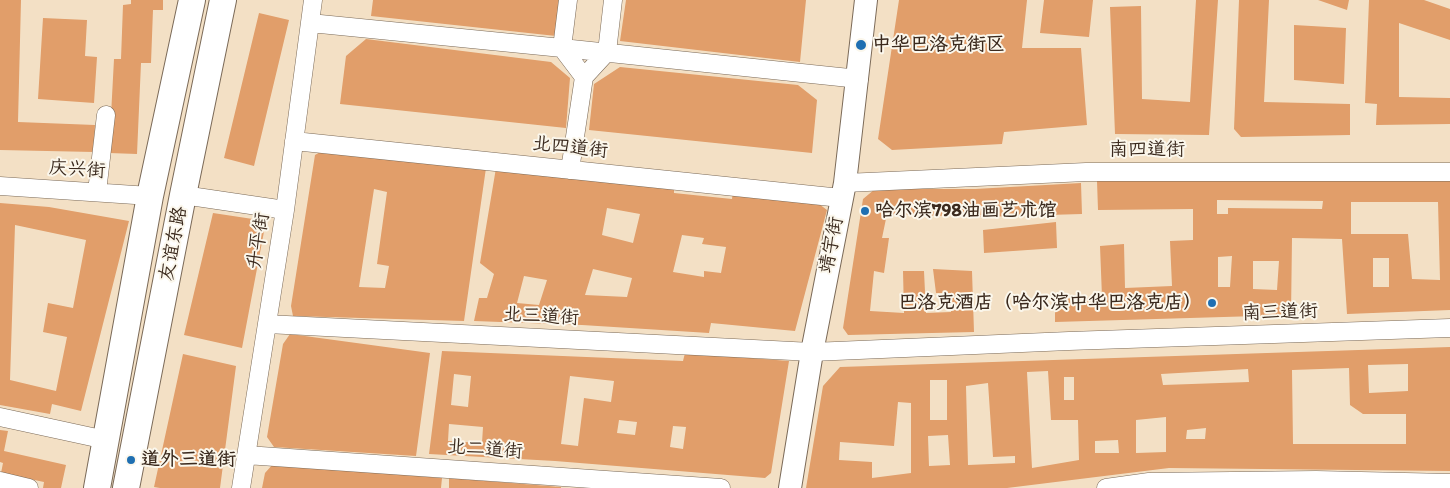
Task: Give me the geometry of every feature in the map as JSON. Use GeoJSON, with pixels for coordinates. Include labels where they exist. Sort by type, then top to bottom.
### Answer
{"type":"FeatureCollection","features":[{"type":"Feature","properties":{"kind":"highway","name":"友谊东路"},"geometry":{"type":"LineString","coordinates":[[97,488],[150,196],[192,0]]}},
{"type":"Feature","properties":{"kind":"highway","name":"友谊东路"},"geometry":{"type":"LineString","coordinates":[[126,488],[223,0]]}},
{"type":"Feature","properties":{"kind":"main road","name":"靖宇街"},"geometry":{"type":"LineString","coordinates":[[790,488],[812,352],[843,190],[858,79],[866,0]]}},
{"type":"Feature","properties":{"kind":"street","name":"升平街"},"geometry":{"type":"LineString","coordinates":[[241,488],[285,210],[313,0]]}},
{"type":"Feature","properties":{"kind":"street"},"geometry":{"type":"LineString","coordinates":[[568,0],[562,48],[584,77]]}},
{"type":"Feature","properties":{"kind":"street"},"geometry":{"type":"LineString","coordinates":[[570,170],[584,77],[607,52],[613,0]]}},
{"type":"Feature","properties":{"kind":"street"},"geometry":{"type":"LineString","coordinates":[[310,23],[858,79]]}},
{"type":"Feature","properties":{"kind":"street"},"geometry":{"type":"LineString","coordinates":[[97,192],[106,115]]}},
{"type":"Feature","properties":{"kind":"street","name":"北四道街"},"geometry":{"type":"LineString","coordinates":[[294,141],[570,170],[843,190]]}},
{"type":"Feature","properties":{"kind":"street","name":"南四道街"},"geometry":{"type":"LineString","coordinates":[[843,190],[1086,172],[1450,172]]}},
{"type":"Feature","properties":{"kind":"street","name":"庆兴街"},"geometry":{"type":"LineString","coordinates":[[0,186],[150,196]]}},
{"type":"Feature","properties":{"kind":"street"},"geometry":{"type":"LineString","coordinates":[[183,194],[285,210]]}},
{"type":"Feature","properties":{"kind":"street","name":"北三道街"},"geometry":{"type":"LineString","coordinates":[[267,324],[812,352]]}},
{"type":"Feature","properties":{"kind":"street","name":"南三道街"},"geometry":{"type":"LineString","coordinates":[[812,352],[1069,340],[1450,328]]}},
{"type":"Feature","properties":{"kind":"street"},"geometry":{"type":"LineString","coordinates":[[0,417],[106,440]]}},
{"type":"Feature","properties":{"kind":"street","name":"北二道街"},"geometry":{"type":"LineString","coordinates":[[246,455],[721,488]]}},
{"type":"Feature","properties":{"kind":"street"},"geometry":{"type":"LineString","coordinates":[[1106,488],[1149,482],[1316,480],[1450,483]]}},
{"type":"Feature","properties":{"kind":"street"},"geometry":{"type":"LineString","coordinates":[[0,481],[29,488]]}},
{"type":"Feature","properties":{"kind":"building"},"geometry":{"type":"Polygon","coordinates":[[[0,0],[21,0],[18,122],[95,125],[94,152],[0,150],[0,0]]]}},
{"type":"Feature","properties":{"kind":"building"},"geometry":{"type":"Polygon","coordinates":[[[131,0],[163,0],[163,10],[153,10],[151,63],[141,63],[137,154],[109,153],[114,59],[121,59],[123,5],[131,4],[131,0]]]}},
{"type":"Feature","properties":{"kind":"building"},"geometry":{"type":"Polygon","coordinates":[[[373,0],[560,0],[556,36],[371,16],[373,0]]]}},
{"type":"Feature","properties":{"kind":"building"},"geometry":{"type":"Polygon","coordinates":[[[626,0],[806,0],[800,62],[620,41],[626,0]]]}},
{"type":"Feature","properties":{"kind":"building"},"geometry":{"type":"Polygon","coordinates":[[[899,0],[1027,0],[1022,48],[1081,48],[1087,125],[1004,132],[1002,144],[892,150],[878,139],[899,0]]]}},
{"type":"Feature","properties":{"kind":"building"},"geometry":{"type":"Polygon","coordinates":[[[1044,0],[1093,0],[1089,37],[1040,33],[1044,0]]]}},
{"type":"Feature","properties":{"kind":"building"},"geometry":{"type":"Polygon","coordinates":[[[1196,0],[1218,0],[1209,135],[1115,134],[1110,7],[1141,6],[1142,99],[1190,102],[1196,0]]]}},
{"type":"Feature","properties":{"kind":"building"},"geometry":{"type":"Polygon","coordinates":[[[1239,0],[1269,0],[1264,102],[1350,104],[1350,135],[1241,137],[1234,129],[1239,0]]]}},
{"type":"Feature","properties":{"kind":"building"},"geometry":{"type":"Polygon","coordinates":[[[1318,0],[1349,0],[1347,10],[1318,0]]]}},
{"type":"Feature","properties":{"kind":"building"},"geometry":{"type":"Polygon","coordinates":[[[1369,0],[1424,0],[1450,9],[1450,40],[1399,23],[1399,97],[1450,98],[1450,124],[1376,125],[1377,104],[1365,103],[1369,0]]]}},
{"type":"Feature","properties":{"kind":"building"},"geometry":{"type":"Polygon","coordinates":[[[259,13],[289,20],[254,166],[224,158],[259,13]]]}},
{"type":"Feature","properties":{"kind":"building"},"geometry":{"type":"Polygon","coordinates":[[[43,18],[87,20],[85,56],[97,57],[94,103],[38,99],[43,18]]]}},
{"type":"Feature","properties":{"kind":"building"},"geometry":{"type":"Polygon","coordinates":[[[1294,25],[1346,28],[1344,84],[1294,80],[1294,25]]]}},
{"type":"Feature","properties":{"kind":"building"},"geometry":{"type":"Polygon","coordinates":[[[366,39],[551,62],[570,78],[566,128],[340,104],[346,56],[366,39]]]}},
{"type":"Feature","properties":{"kind":"building"},"geometry":{"type":"Polygon","coordinates":[[[620,67],[798,85],[817,100],[812,153],[589,130],[594,84],[620,67]]]}},
{"type":"Feature","properties":{"kind":"building"},"geometry":{"type":"Polygon","coordinates":[[[327,148],[486,168],[464,321],[293,316],[291,306],[315,155],[327,148]],[[374,189],[359,287],[385,288],[389,266],[377,264],[387,192],[374,189]]]}},
{"type":"Feature","properties":{"kind":"building"},"geometry":{"type":"Polygon","coordinates":[[[496,168],[674,185],[674,193],[732,199],[733,190],[815,201],[827,210],[795,331],[711,323],[709,333],[582,325],[474,321],[479,298],[487,298],[494,274],[480,263],[496,168]],[[607,208],[602,235],[633,243],[640,214],[607,208]],[[682,235],[673,272],[704,277],[704,271],[721,273],[726,247],[702,244],[704,238],[682,235]],[[593,269],[585,295],[627,297],[632,278],[593,269]],[[524,276],[517,303],[539,305],[547,280],[524,276]]]}},
{"type":"Feature","properties":{"kind":"building"},"geometry":{"type":"Polygon","coordinates":[[[1250,177],[1450,179],[1450,310],[1347,314],[1342,239],[1292,238],[1291,315],[1055,322],[1055,299],[1102,297],[1100,246],[1124,244],[1125,288],[1172,286],[1170,241],[1193,240],[1193,209],[1098,210],[1097,181],[1250,177]],[[1217,200],[1217,214],[1228,214],[1228,208],[1322,209],[1323,201],[1217,200]],[[1351,202],[1351,234],[1408,234],[1412,279],[1440,280],[1438,202],[1351,202]],[[1232,256],[1218,257],[1218,287],[1230,287],[1232,256]],[[1373,258],[1373,287],[1389,287],[1389,258],[1373,258]],[[1253,261],[1253,289],[1277,290],[1279,261],[1253,261]]]}},
{"type":"Feature","properties":{"kind":"building"},"geometry":{"type":"Polygon","coordinates":[[[1081,183],[1082,214],[979,217],[887,214],[882,238],[889,238],[884,273],[874,271],[870,311],[904,313],[903,271],[924,271],[926,313],[951,312],[951,293],[936,293],[933,269],[972,271],[974,332],[848,335],[843,328],[863,199],[875,189],[975,189],[1081,183]]]}},
{"type":"Feature","properties":{"kind":"building"},"geometry":{"type":"Polygon","coordinates":[[[0,203],[49,207],[129,221],[81,411],[52,404],[50,414],[0,405],[0,203]],[[15,225],[10,380],[56,391],[67,337],[43,332],[48,303],[73,308],[86,240],[15,225]]]}},
{"type":"Feature","properties":{"kind":"building"},"geometry":{"type":"Polygon","coordinates":[[[213,213],[266,221],[242,348],[184,335],[213,213]]]}},
{"type":"Feature","properties":{"kind":"building"},"geometry":{"type":"Polygon","coordinates":[[[1056,222],[1057,248],[984,253],[983,230],[1056,222]]]}},
{"type":"Feature","properties":{"kind":"building"},"geometry":{"type":"Polygon","coordinates":[[[290,334],[430,353],[416,456],[274,447],[267,437],[283,344],[290,334]]]}},
{"type":"Feature","properties":{"kind":"building"},"geometry":{"type":"Polygon","coordinates":[[[1450,347],[1450,471],[1169,468],[1007,488],[806,488],[823,386],[840,367],[1450,347]],[[1408,364],[1368,365],[1369,393],[1408,391],[1408,364]],[[1349,368],[1292,370],[1293,444],[1406,444],[1406,414],[1363,414],[1350,405],[1349,368]],[[1248,369],[1161,374],[1163,385],[1249,382],[1248,369]],[[1048,371],[1027,372],[1032,468],[1079,460],[1078,420],[1051,420],[1048,371]],[[1064,377],[1064,400],[1074,400],[1074,377],[1064,377]],[[930,380],[930,420],[947,420],[947,380],[930,380]],[[988,383],[966,386],[968,465],[1015,463],[1015,456],[993,457],[988,383]],[[898,402],[894,446],[840,442],[839,460],[872,462],[872,478],[911,473],[911,403],[898,402]],[[1166,417],[1136,420],[1136,453],[1166,452],[1166,417]],[[1206,428],[1187,430],[1186,439],[1205,439],[1206,428]],[[948,435],[928,436],[929,466],[950,465],[948,435]],[[1118,440],[1095,441],[1095,453],[1119,453],[1118,440]]]}},
{"type":"Feature","properties":{"kind":"building"},"geometry":{"type":"Polygon","coordinates":[[[442,351],[683,361],[685,353],[789,361],[771,473],[765,478],[555,461],[429,454],[442,351]],[[454,374],[451,405],[468,407],[471,376],[454,374]],[[570,376],[561,444],[578,446],[584,398],[611,402],[614,381],[570,376]],[[619,420],[617,433],[635,435],[637,422],[619,420]],[[449,424],[448,441],[482,443],[483,427],[449,424]],[[673,426],[670,447],[683,449],[686,427],[673,426]]]}},
{"type":"Feature","properties":{"kind":"building"},"geometry":{"type":"Polygon","coordinates":[[[183,354],[236,366],[220,488],[154,487],[183,354]]]}},
{"type":"Feature","properties":{"kind":"building"},"geometry":{"type":"Polygon","coordinates":[[[0,430],[8,431],[4,451],[66,465],[61,488],[43,488],[44,482],[1,473],[3,463],[0,462],[0,430]]]}},
{"type":"Feature","properties":{"kind":"building"},"geometry":{"type":"Polygon","coordinates":[[[273,464],[442,478],[441,488],[262,488],[265,473],[273,464]]]}},
{"type":"Feature","properties":{"kind":"building"},"geometry":{"type":"Polygon","coordinates":[[[449,478],[561,487],[561,488],[449,488],[449,478]]]}},
{"type":"Feature","properties":{"kind":"place","name":"中华巴洛克街区"},"geometry":{"type":"Point","coordinates":[861,45]}},
{"type":"Feature","properties":{"kind":"place","name":"哈尔滨798油画艺术馆"},"geometry":{"type":"Point","coordinates":[865,211]}},
{"type":"Feature","properties":{"kind":"place","name":"巴洛克酒店（哈尔滨中华巴洛克店）"},"geometry":{"type":"Point","coordinates":[1212,303]}},
{"type":"Feature","properties":{"kind":"place","name":"道外三道街"},"geometry":{"type":"Point","coordinates":[131,460]}}]}
